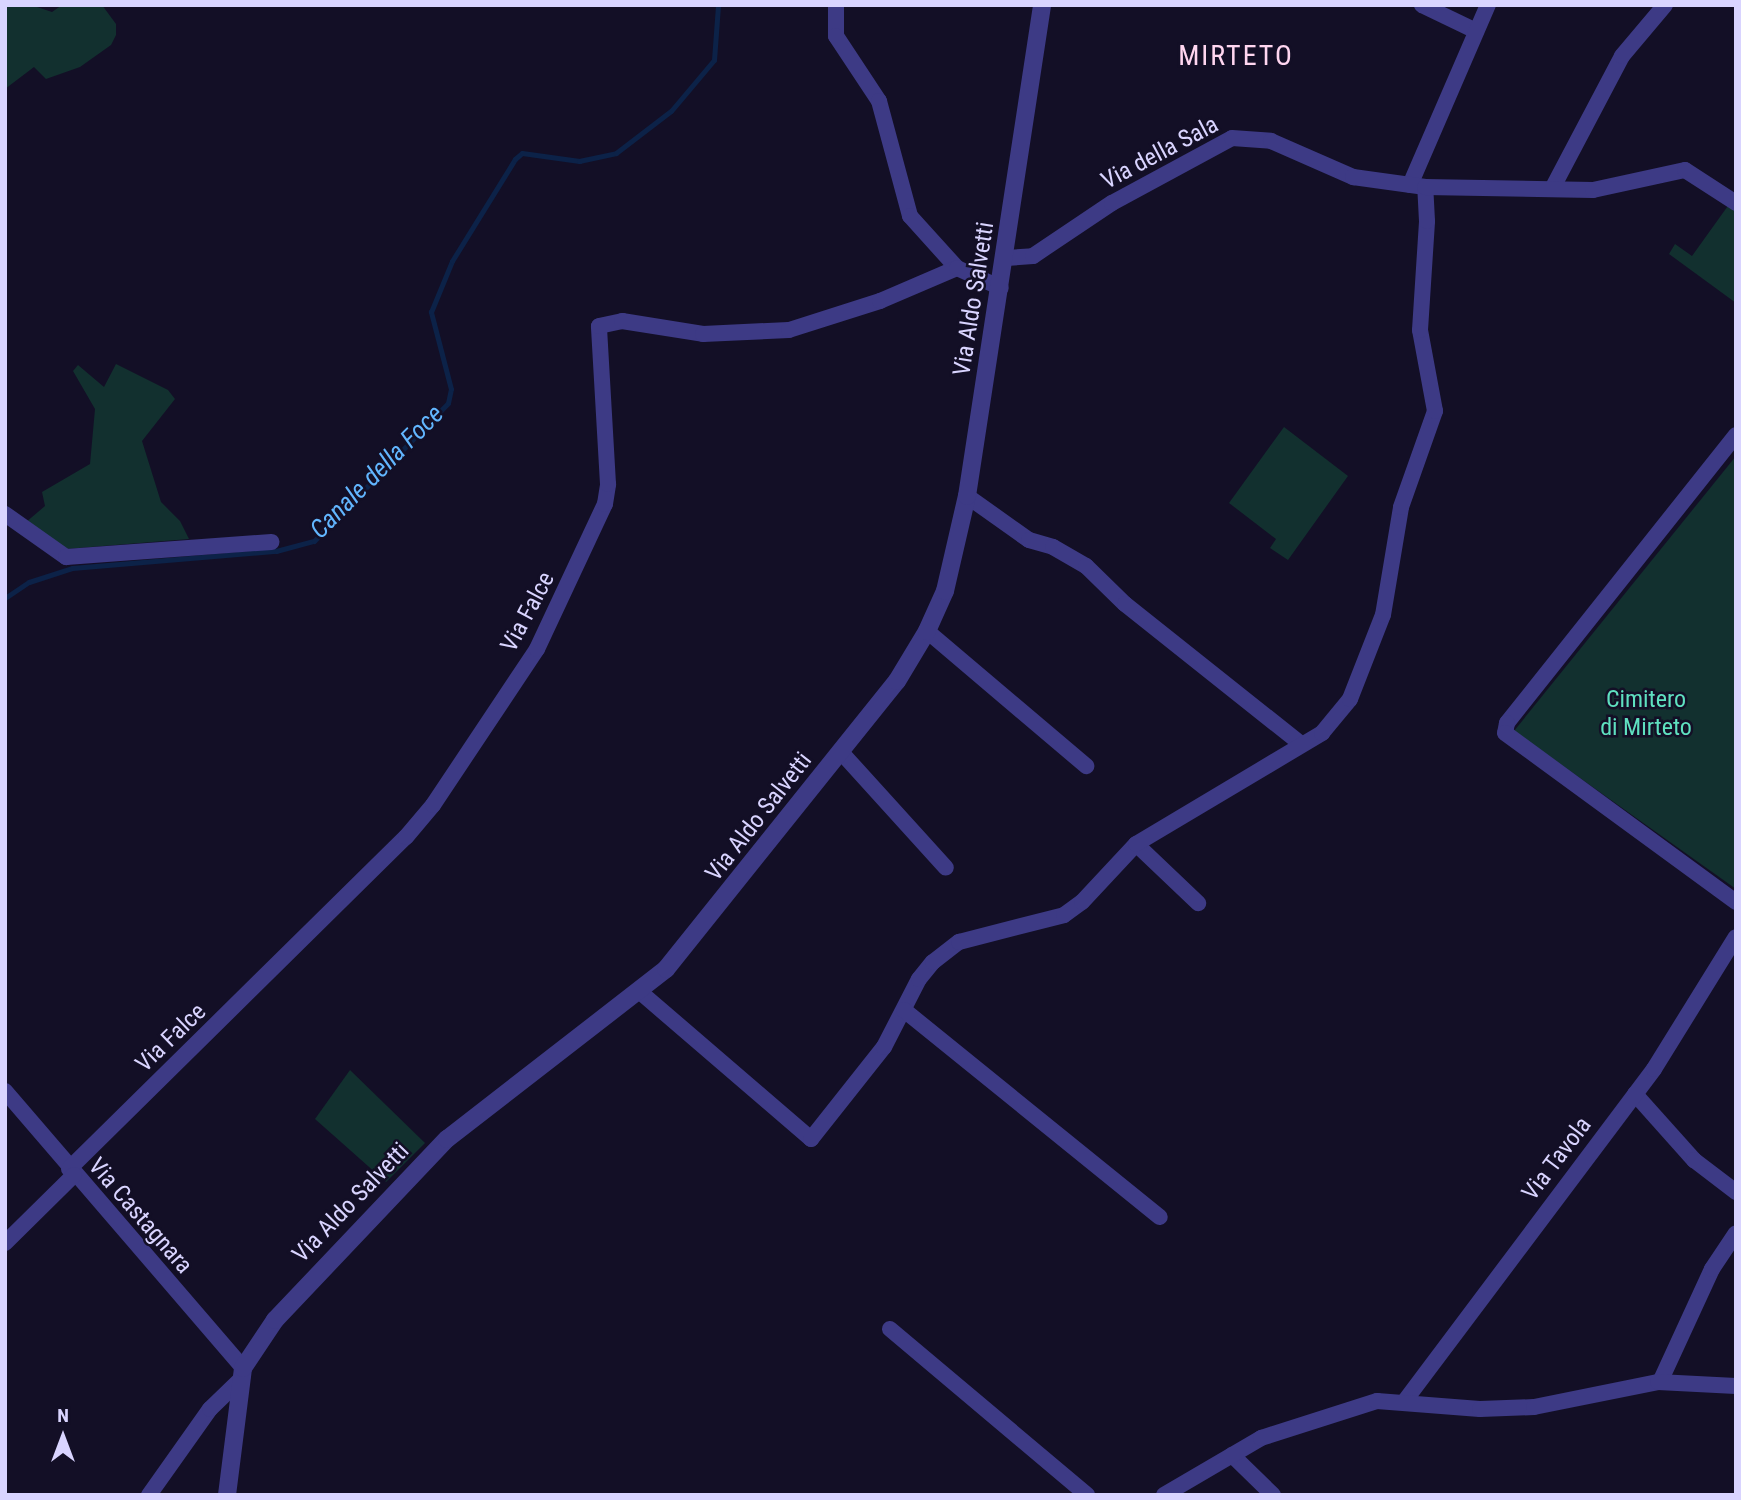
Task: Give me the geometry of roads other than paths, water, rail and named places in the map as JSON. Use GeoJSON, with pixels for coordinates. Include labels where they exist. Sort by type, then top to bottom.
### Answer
{"type":"FeatureCollection","features":[{"type":"Feature","properties":{"kind":"street"},"geometry":{"type":"LineString","coordinates":[[836,5],[836,36],[879,101],[910,216],[957,268],[1001,288]]}},
{"type":"Feature","properties":{"kind":"street","name":"Via Aldo Salvetti"},"geometry":{"type":"LineString","coordinates":[[227,1495],[243,1373],[297,1295],[447,1139],[639,991],[706,924],[897,681],[927,631],[945,591],[967,496],[1006,258],[1042,5]]}},
{"type":"Feature","properties":{"kind":"street"},"geometry":{"type":"LineString","coordinates":[[1422,5],[1476,31]]}},
{"type":"Feature","properties":{"kind":"street"},"geometry":{"type":"LineString","coordinates":[[639,991],[811,1139],[884,1047],[919,979],[959,942],[1064,915],[1082,902],[1136,844],[1300,743],[1322,733],[1350,699],[1383,615],[1401,508],[1433,426],[1435,411],[1420,330],[1427,221],[1417,186],[1488,5]]}},
{"type":"Feature","properties":{"kind":"street"},"geometry":{"type":"LineString","coordinates":[[1552,189],[1622,56],[1665,5]]}},
{"type":"Feature","properties":{"kind":"street","name":"Via della Sala"},"geometry":{"type":"LineString","coordinates":[[1006,258],[1033,256],[1112,203],[1232,138],[1271,141],[1353,177],[1417,186],[1618,188],[1670,171],[1685,170],[1736,203]]}},
{"type":"Feature","properties":{"kind":"street","name":"Via Falce"},"geometry":{"type":"LineString","coordinates":[[72,1172],[406,837],[433,804],[530,660],[605,504],[608,484],[598,326],[622,321],[703,334],[789,330],[880,301],[957,268]]}},
{"type":"Feature","properties":{"kind":"street"},"geometry":{"type":"LineString","coordinates":[[1736,435],[1507,723],[1505,733],[1736,902]]}},
{"type":"Feature","properties":{"kind":"street"},"geometry":{"type":"LineString","coordinates":[[967,496],[1029,540],[1053,547],[1086,566],[1125,604],[1300,743]]}},
{"type":"Feature","properties":{"kind":"street"},"geometry":{"type":"LineString","coordinates":[[5,514],[66,556],[78,558],[271,542]]}},
{"type":"Feature","properties":{"kind":"street"},"geometry":{"type":"LineString","coordinates":[[927,631],[1086,766]]}},
{"type":"Feature","properties":{"kind":"street"},"geometry":{"type":"LineString","coordinates":[[841,752],[946,868]]}},
{"type":"Feature","properties":{"kind":"street"},"geometry":{"type":"LineString","coordinates":[[1136,844],[1198,903]]}},
{"type":"Feature","properties":{"kind":"street","name":"Via Tavola"},"geometry":{"type":"LineString","coordinates":[[1404,1402],[1635,1094],[1736,937]]}},
{"type":"Feature","properties":{"kind":"street"},"geometry":{"type":"LineString","coordinates":[[904,1010],[1160,1217]]}},
{"type":"Feature","properties":{"kind":"street","name":"Via Castagnara"},"geometry":{"type":"LineString","coordinates":[[5,1091],[243,1373]]}},
{"type":"Feature","properties":{"kind":"street"},"geometry":{"type":"LineString","coordinates":[[1635,1094],[1694,1160],[1736,1192]]}},
{"type":"Feature","properties":{"kind":"street"},"geometry":{"type":"LineString","coordinates":[[5,1243],[72,1172]]}},
{"type":"Feature","properties":{"kind":"street"},"geometry":{"type":"LineString","coordinates":[[1661,1382],[1712,1269],[1736,1233]]}},
{"type":"Feature","properties":{"kind":"street"},"geometry":{"type":"LineString","coordinates":[[890,1329],[1087,1495]]}},
{"type":"Feature","properties":{"kind":"street"},"geometry":{"type":"LineString","coordinates":[[149,1495],[210,1409],[243,1373]]}},
{"type":"Feature","properties":{"kind":"street"},"geometry":{"type":"LineString","coordinates":[[1164,1495],[1261,1438],[1377,1401],[1480,1409],[1534,1407],[1661,1382],[1736,1386]]}},
{"type":"Feature","properties":{"kind":"street"},"geometry":{"type":"LineString","coordinates":[[1232,1455],[1273,1495]]}},
{"type":"Feature","properties":{"kind":"waterway","name":"Canale della Foce"},"geometry":{"type":"LineString","coordinates":[[5,598],[29,582],[72,568],[276,551],[314,541],[448,403],[451,389],[431,312],[452,261],[515,159],[522,153],[579,161],[616,153],[671,111],[714,60],[718,5]]}},
{"type":"Feature","properties":{"kind":"district","name":"MIRTETO"},"geometry":{"type":"Point","coordinates":[1236,56]}},
{"type":"Feature","properties":{"kind":"park label","name":"Cimitero di Mirteto"},"geometry":{"type":"Point","coordinates":[1646,714]}}]}
